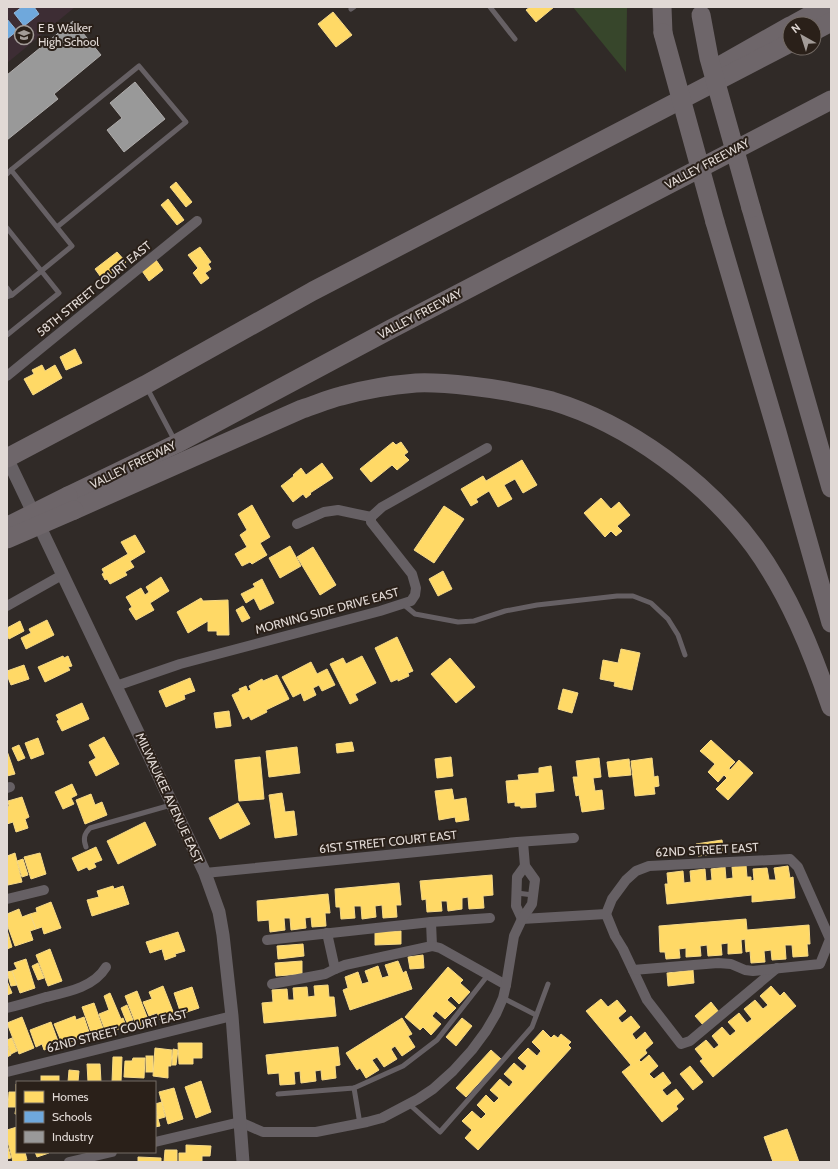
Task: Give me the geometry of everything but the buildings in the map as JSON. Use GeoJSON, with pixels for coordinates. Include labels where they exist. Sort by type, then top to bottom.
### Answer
{"type":"FeatureCollection","features":[{"type":"Feature","properties":{"kind":"highway"},"geometry":{"type":"LineString","coordinates":[[662,7],[663,33],[715,222],[831,623]]}},
{"type":"Feature","properties":{"kind":"highway"},"geometry":{"type":"LineString","coordinates":[[809,16],[825,7]]}},
{"type":"Feature","properties":{"kind":"highway"},"geometry":{"type":"LineString","coordinates":[[701,11],[709,58],[831,488]]}},
{"type":"Feature","properties":{"kind":"highway"},"geometry":{"type":"LineString","coordinates":[[822,27],[831,22]]}},
{"type":"Feature","properties":{"kind":"highway"},"geometry":{"type":"LineString","coordinates":[[7,458],[145,385],[312,291],[475,204],[782,30]]}},
{"type":"Feature","properties":{"kind":"highway"},"geometry":{"type":"LineString","coordinates":[[312,291],[782,48]]}},
{"type":"Feature","properties":{"kind":"highway","name":"VALLEY FREEWAY"},"geometry":{"type":"LineString","coordinates":[[7,527],[71,503],[176,444],[398,326],[831,100]]}},
{"type":"Feature","properties":{"kind":"highway"},"geometry":{"type":"LineString","coordinates":[[7,539],[71,503],[302,409],[340,396],[374,388],[418,383],[453,384],[519,393],[553,402],[591,416],[641,442],[679,469],[722,508],[754,546],[793,610],[831,707]]}},
{"type":"Feature","properties":{"kind":"street","name":"58TH STREET COURT EAST"},"geometry":{"type":"LineString","coordinates":[[7,376],[197,221]]}},
{"type":"Feature","properties":{"kind":"street"},"geometry":{"type":"LineString","coordinates":[[297,524],[324,512],[338,510],[371,517],[382,507],[487,448]]}},
{"type":"Feature","properties":{"kind":"street","name":"MILWAUKEE AVENUE EAST"},"geometry":{"type":"LineString","coordinates":[[7,458],[205,873],[220,917],[232,1016],[243,1162]]}},
{"type":"Feature","properties":{"kind":"street","name":"MORNING SIDE DRIVE EAST"},"geometry":{"type":"LineString","coordinates":[[116,686],[180,664],[411,601],[415,595],[416,588],[412,574],[371,522],[371,517]]}},
{"type":"Feature","properties":{"kind":"street"},"geometry":{"type":"LineString","coordinates":[[7,606],[62,575]]}},
{"type":"Feature","properties":{"kind":"street","name":"61ST STREET COURT EAST"},"geometry":{"type":"LineString","coordinates":[[205,873],[574,838]]}},
{"type":"Feature","properties":{"kind":"street"},"geometry":{"type":"LineString","coordinates":[[156,1142],[240,1122],[263,1132],[316,1132],[360,1124],[382,1118],[427,1093],[453,1071],[472,1050],[486,1031],[503,998],[514,936],[522,919],[532,904],[535,880],[525,866],[523,842]]}},
{"type":"Feature","properties":{"kind":"street","name":"62ND STREET EAST"},"geometry":{"type":"LineString","coordinates":[[606,914],[612,899],[626,880],[636,871],[649,866],[790,859],[798,867],[830,939],[820,964],[777,968]]}},
{"type":"Feature","properties":{"kind":"street"},"geometry":{"type":"LineString","coordinates":[[522,919],[516,906],[517,877],[525,866]]}},
{"type":"Feature","properties":{"kind":"street"},"geometry":{"type":"LineString","coordinates":[[7,899],[44,890]]}},
{"type":"Feature","properties":{"kind":"street"},"geometry":{"type":"LineString","coordinates":[[522,919],[606,914],[615,936],[623,949],[647,1000],[681,1044],[690,1041],[777,968]]}},
{"type":"Feature","properties":{"kind":"street"},"geometry":{"type":"LineString","coordinates":[[267,940],[431,922],[490,918]]}},
{"type":"Feature","properties":{"kind":"street"},"geometry":{"type":"LineString","coordinates":[[431,922],[432,946]]}},
{"type":"Feature","properties":{"kind":"street"},"geometry":{"type":"LineString","coordinates":[[327,933],[335,969]]}},
{"type":"Feature","properties":{"kind":"street"},"geometry":{"type":"LineString","coordinates":[[272,984],[325,974],[346,965],[432,946],[440,948],[506,985]]}},
{"type":"Feature","properties":{"kind":"street"},"geometry":{"type":"LineString","coordinates":[[633,970],[718,963],[731,964],[745,970],[753,971],[777,968]]}},
{"type":"Feature","properties":{"kind":"street"},"geometry":{"type":"LineString","coordinates":[[7,1008],[73,990],[94,980],[106,967]]}},
{"type":"Feature","properties":{"kind":"street","name":"62ND STREET COURT EAST"},"geometry":{"type":"LineString","coordinates":[[7,1072],[232,1016]]}},
{"type":"Feature","properties":{"kind":"street"},"geometry":{"type":"LineString","coordinates":[[69,1162],[108,1153]]}},
{"type":"Feature","properties":{"kind":"lane"},"geometry":{"type":"LineString","coordinates":[[490,7],[515,39]]}},
{"type":"Feature","properties":{"kind":"lane"},"geometry":{"type":"LineString","coordinates":[[7,288],[10,296],[72,246],[58,227],[9,172],[139,66],[186,122],[58,227]]}},
{"type":"Feature","properties":{"kind":"lane"},"geometry":{"type":"LineString","coordinates":[[7,228],[59,293],[7,335]]}},
{"type":"Feature","properties":{"kind":"lane"},"geometry":{"type":"LineString","coordinates":[[145,385],[176,444]]}},
{"type":"Feature","properties":{"kind":"lane"},"geometry":{"type":"LineString","coordinates":[[403,604],[415,614],[458,622],[474,621],[505,611],[537,606],[617,596],[633,596],[651,603],[668,619],[678,635],[685,655]]}},
{"type":"Feature","properties":{"kind":"lane"},"geometry":{"type":"LineString","coordinates":[[86,847],[84,837],[90,828],[172,804]]}},
{"type":"Feature","properties":{"kind":"lane"},"geometry":{"type":"LineString","coordinates":[[517,893],[533,895]]}},
{"type":"Feature","properties":{"kind":"lane"},"geometry":{"type":"LineString","coordinates":[[278,1094],[354,1088],[403,1066],[437,1040],[488,975]]}},
{"type":"Feature","properties":{"kind":"lane"},"geometry":{"type":"LineString","coordinates":[[409,1104],[440,1132],[532,1027],[548,984]]}},
{"type":"Feature","properties":{"kind":"lane"},"geometry":{"type":"LineString","coordinates":[[503,998],[536,1015]]}},
{"type":"Feature","properties":{"kind":"lane"},"geometry":{"type":"LineString","coordinates":[[354,1088],[360,1124]]}},
{"type":"Feature","properties":{"kind":"shaded area","name":"E B Walker High School"},"geometry":{"type":"Polygon","coordinates":[[[7,7],[75,7],[7,63],[7,7]]]}},
{"type":"Feature","properties":{"kind":"green space"},"geometry":{"type":"Polygon","coordinates":[[[573,7],[627,7],[626,72],[573,7]]]}},
{"type":"Feature","properties":{"kind":"place","name":"E B Walker High School"},"geometry":{"type":"Point","coordinates":[24,35]}}]}
